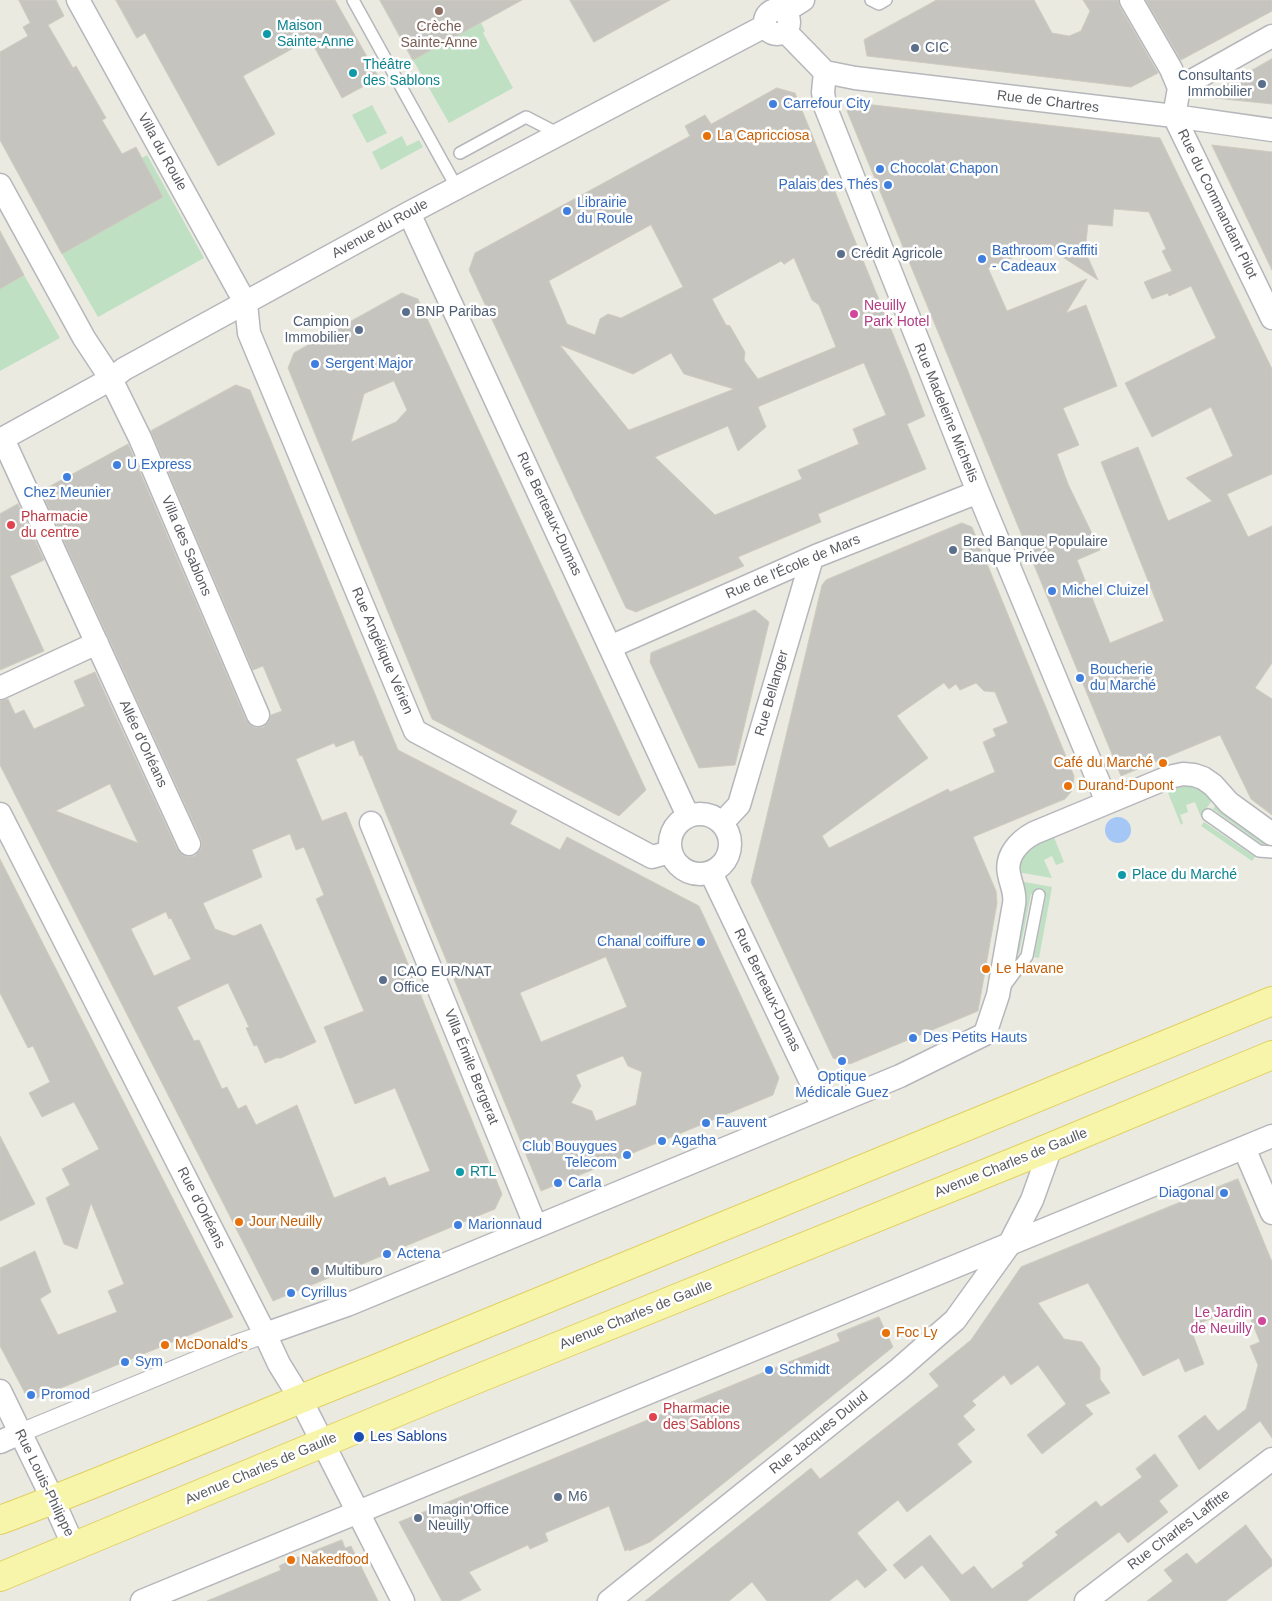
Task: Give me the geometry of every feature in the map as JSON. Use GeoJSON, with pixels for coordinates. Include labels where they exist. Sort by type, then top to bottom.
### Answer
{"type":"FeatureCollection","features":[{"type":"Feature","properties":{"kind":"main road"},"geometry":{"type":"LineString","coordinates":[[0,1520],[53,1500],[1272,1001]]}},
{"type":"Feature","properties":{"kind":"main road","name":"Avenue Charles de Gaulle"},"geometry":{"type":"LineString","coordinates":[[0,1577],[1272,1055]]}},
{"type":"Feature","properties":{"kind":"street","name":"Villa du Roule"},"geometry":{"type":"LineString","coordinates":[[78,0],[246,304]]}},
{"type":"Feature","properties":{"kind":"street","name":"Avenue du Roule"},"geometry":{"type":"LineString","coordinates":[[1,440],[111,379],[124,369],[803,0]]}},
{"type":"Feature","properties":{"kind":"street"},"geometry":{"type":"LineString","coordinates":[[1130,0],[1171,68],[1179,88],[1174,116]]}},
{"type":"Feature","properties":{"kind":"street"},"geometry":{"type":"LineString","coordinates":[[773,16],[825,72]]}},
{"type":"Feature","properties":{"kind":"street"},"geometry":{"type":"LineString","coordinates":[[1179,88],[1272,36]]}},
{"type":"Feature","properties":{"kind":"street","name":"Rue de Chartres"},"geometry":{"type":"LineString","coordinates":[[825,72],[844,77],[1174,116],[1272,130]]}},
{"type":"Feature","properties":{"kind":"street","name":"Rue Madeleine Michelis"},"geometry":{"type":"LineString","coordinates":[[825,72],[823,92],[825,106],[978,492],[1107,802]]}},
{"type":"Feature","properties":{"kind":"street","name":"Rue du Commandant Pilot"},"geometry":{"type":"LineString","coordinates":[[1174,116],[1272,318]]}},
{"type":"Feature","properties":{"kind":"street","name":"Villa des Sablons"},"geometry":{"type":"LineString","coordinates":[[0,185],[84,338],[111,379],[140,438],[258,715]]}},
{"type":"Feature","properties":{"kind":"street","name":"Rue Berteaux-Dumas"},"geometry":{"type":"LineString","coordinates":[[409,213],[688,816]]}},
{"type":"Feature","properties":{"kind":"street","name":"Rue Angélique Vérien"},"geometry":{"type":"LineString","coordinates":[[246,304],[249,333],[415,731],[652,857],[670,852]]}},
{"type":"Feature","properties":{"kind":"street","name":"Allée d'Orléans"},"geometry":{"type":"LineString","coordinates":[[1,440],[190,844]]}},
{"type":"Feature","properties":{"kind":"street","name":"Rue de l'École de Mars"},"geometry":{"type":"LineString","coordinates":[[610,647],[812,558],[978,492]]}},
{"type":"Feature","properties":{"kind":"street","name":"Rue Bellanger"},"geometry":{"type":"LineString","coordinates":[[722,823],[739,805],[812,558]]}},
{"type":"Feature","properties":{"kind":"street"},"geometry":{"type":"LineString","coordinates":[[0,688],[97,644]]}},
{"type":"Feature","properties":{"kind":"street"},"geometry":{"type":"LineString","coordinates":[[10,1437],[236,1344],[347,1306],[823,1106],[900,1076],[985,1034],[998,995],[1015,900],[1008,871],[1009,862],[1012,853],[1028,836],[1177,774],[1194,774],[1206,779],[1229,803],[1272,834]]}},
{"type":"Feature","properties":{"kind":"street","name":"Rue d'Orléans"},"geometry":{"type":"LineString","coordinates":[[0,814],[266,1334],[279,1364],[300,1398],[402,1601]]}},
{"type":"Feature","properties":{"kind":"street"},"geometry":{"type":"LineString","coordinates":[[700,814],[712,816],[722,823],[729,836],[730,851],[723,864],[712,873],[699,875],[686,872],[676,864],[670,852],[670,838],[676,825],[688,816],[700,814]]}},
{"type":"Feature","properties":{"kind":"street","name":"Villa Émile Bergerat"},"geometry":{"type":"LineString","coordinates":[[371,823],[536,1227]]}},
{"type":"Feature","properties":{"kind":"street","name":"Rue Berteaux-Dumas"},"geometry":{"type":"LineString","coordinates":[[712,873],[823,1106]]}},
{"type":"Feature","properties":{"kind":"street"},"geometry":{"type":"LineString","coordinates":[[142,1601],[1272,1136]]}},
{"type":"Feature","properties":{"kind":"street","name":"Rue Jacques Dulud"},"geometry":{"type":"LineString","coordinates":[[609,1601],[899,1369],[954,1320],[1009,1245],[1032,1200],[1051,1147]]}},
{"type":"Feature","properties":{"kind":"street"},"geometry":{"type":"LineString","coordinates":[[1244,1148],[1272,1213]]}},
{"type":"Feature","properties":{"kind":"street","name":"Rue Louis-Philippe"},"geometry":{"type":"LineString","coordinates":[[0,1391],[10,1437],[53,1500],[74,1547]]}},
{"type":"Feature","properties":{"kind":"street","name":"Rue Charles Laffitte"},"geometry":{"type":"LineString","coordinates":[[1086,1601],[1272,1459]]}},
{"type":"Feature","properties":{"kind":"lane"},"geometry":{"type":"LineString","coordinates":[[353,0],[457,188]]}},
{"type":"Feature","properties":{"kind":"lane"},"geometry":{"type":"LineString","coordinates":[[871,0],[879,4],[886,0]]}},
{"type":"Feature","properties":{"kind":"lane"},"geometry":{"type":"LineString","coordinates":[[460,153],[526,116],[559,134]]}},
{"type":"Feature","properties":{"kind":"lane"},"geometry":{"type":"LineString","coordinates":[[1208,816],[1259,851],[1272,852]]}},
{"type":"Feature","properties":{"kind":"lane"},"geometry":{"type":"LineString","coordinates":[[998,995],[1027,956],[1038,895]]}},
{"type":"Feature","properties":{"kind":"green space"},"geometry":{"type":"Polygon","coordinates":[[[481,23],[485,31],[483,33],[513,88],[449,123],[413,60],[481,23]]]}},
{"type":"Feature","properties":{"kind":"green space"},"geometry":{"type":"Polygon","coordinates":[[[372,105],[387,133],[367,143],[352,115],[372,105]]]}},
{"type":"Feature","properties":{"kind":"green space"},"geometry":{"type":"Polygon","coordinates":[[[402,136],[407,146],[419,140],[423,147],[381,170],[372,152],[402,136]]]}},
{"type":"Feature","properties":{"kind":"green space"},"geometry":{"type":"Polygon","coordinates":[[[147,155],[204,258],[98,317],[62,254],[163,197],[142,158],[147,155]]]}},
{"type":"Feature","properties":{"kind":"green space"},"geometry":{"type":"Polygon","coordinates":[[[24,275],[60,338],[0,371],[0,289],[24,275]]]}},
{"type":"Feature","properties":{"kind":"green space"},"geometry":{"type":"Polygon","coordinates":[[[1180,783],[1199,786],[1212,800],[1201,817],[1195,802],[1186,805],[1188,812],[1180,815],[1183,823],[1181,825],[1166,788],[1180,783]]]}},
{"type":"Feature","properties":{"kind":"green space"},"geometry":{"type":"Polygon","coordinates":[[[1216,805],[1266,841],[1263,845],[1213,809],[1216,805]]]}},
{"type":"Feature","properties":{"kind":"green space"},"geometry":{"type":"Polygon","coordinates":[[[1204,822],[1255,857],[1252,861],[1201,826],[1204,822]]]}},
{"type":"Feature","properties":{"kind":"green space"},"geometry":{"type":"Polygon","coordinates":[[[1053,835],[1064,862],[1056,865],[1052,856],[1044,860],[1052,878],[1017,872],[1021,858],[1025,853],[1034,845],[1053,835]]]}},
{"type":"Feature","properties":{"kind":"green space"},"geometry":{"type":"Polygon","coordinates":[[[1019,881],[1052,887],[1039,958],[1034,957],[1046,896],[1031,894],[1019,954],[1014,953],[1019,881]]]}},
{"type":"Feature","properties":{"kind":"water"},"geometry":{"type":"Polygon","coordinates":[[[1118,817],[1127,821],[1131,830],[1127,839],[1118,843],[1109,839],[1105,830],[1109,821],[1118,817]]]}},
{"type":"Feature","properties":{"kind":"building"},"geometry":{"type":"Polygon","coordinates":[[[19,0],[56,0],[64,16],[48,25],[73,68],[76,66],[106,118],[102,120],[122,154],[136,147],[163,197],[62,254],[0,140],[0,52],[28,36],[23,27],[30,23],[19,0]]]}},
{"type":"Feature","properties":{"kind":"building","name":"Théâtre des Sablons"},"geometry":{"type":"Polygon","coordinates":[[[116,0],[335,0],[379,78],[342,98],[310,39],[243,76],[275,134],[218,166],[145,33],[137,38],[116,0]]]}},
{"type":"Feature","properties":{"kind":"building"},"geometry":{"type":"Polygon","coordinates":[[[380,0],[522,0],[413,60],[380,0]]]}},
{"type":"Feature","properties":{"kind":"building"},"geometry":{"type":"Polygon","coordinates":[[[570,0],[670,0],[594,42],[570,0]]]}},
{"type":"Feature","properties":{"kind":"building"},"geometry":{"type":"Polygon","coordinates":[[[937,0],[1034,0],[1052,33],[1069,36],[1081,31],[1090,11],[1083,0],[1118,0],[1120,7],[1158,73],[1131,87],[867,56],[864,40],[937,0]]]}},
{"type":"Feature","properties":{"kind":"building"},"geometry":{"type":"Polygon","coordinates":[[[1146,0],[1272,0],[1272,11],[1181,60],[1146,0]]]}},
{"type":"Feature","properties":{"kind":"building"},"geometry":{"type":"Polygon","coordinates":[[[1272,59],[1272,104],[1205,97],[1272,59]]]}},
{"type":"Feature","properties":{"kind":"building"},"geometry":{"type":"Polygon","coordinates":[[[777,88],[795,93],[925,416],[907,424],[926,469],[818,514],[821,522],[738,557],[744,566],[636,612],[626,608],[469,270],[475,253],[690,136],[685,126],[705,115],[711,124],[777,88]],[[651,225],[549,281],[567,324],[595,335],[600,319],[608,314],[621,318],[683,287],[651,225]],[[794,258],[784,264],[781,261],[712,299],[726,325],[730,326],[745,352],[744,360],[758,379],[836,347],[819,305],[812,300],[794,258]],[[560,345],[629,430],[734,389],[684,374],[671,353],[633,374],[560,345]],[[864,363],[758,407],[766,427],[738,451],[728,426],[655,457],[715,515],[802,479],[798,470],[859,444],[853,429],[886,415],[864,363]]]}},
{"type":"Feature","properties":{"kind":"building"},"geometry":{"type":"Polygon","coordinates":[[[856,103],[1160,138],[1272,369],[1272,474],[1227,494],[1248,537],[1272,526],[1272,663],[1255,688],[1272,699],[1272,815],[1251,799],[1220,735],[1121,776],[847,111],[856,103]],[[1114,209],[1112,226],[1088,224],[1085,251],[1098,280],[1044,245],[988,268],[1007,311],[1087,279],[1066,313],[1086,305],[1117,386],[1063,408],[1079,445],[1057,454],[1068,484],[1100,550],[1077,560],[1110,643],[1164,621],[1101,462],[1138,447],[1168,521],[1212,501],[1186,478],[1233,456],[1211,407],[1152,437],[1125,383],[1216,338],[1191,286],[1169,296],[1168,293],[1152,299],[1144,282],[1172,271],[1162,251],[1166,249],[1149,212],[1114,209]]]}},
{"type":"Feature","properties":{"kind":"building"},"geometry":{"type":"Polygon","coordinates":[[[1212,145],[1272,152],[1272,270],[1231,185],[1212,145]]]}},
{"type":"Feature","properties":{"kind":"building"},"geometry":{"type":"Polygon","coordinates":[[[0,231],[24,275],[0,289],[0,231]]]}},
{"type":"Feature","properties":{"kind":"building"},"geometry":{"type":"Polygon","coordinates":[[[402,293],[418,299],[646,790],[619,816],[432,719],[288,368],[294,353],[402,293]],[[394,381],[364,394],[351,442],[396,422],[407,410],[394,381]]]}},
{"type":"Feature","properties":{"kind":"building"},"geometry":{"type":"Polygon","coordinates":[[[236,385],[250,390],[398,750],[517,811],[510,824],[560,850],[567,837],[699,906],[779,1078],[773,1095],[541,1191],[362,755],[360,756],[354,740],[336,747],[334,743],[296,759],[322,821],[346,812],[502,1194],[495,1209],[273,1301],[0,765],[0,701],[8,699],[15,714],[24,710],[34,729],[85,706],[74,681],[95,672],[177,849],[182,855],[188,857],[195,856],[200,851],[201,839],[41,491],[128,444],[246,720],[256,728],[264,727],[269,722],[271,715],[282,711],[263,666],[253,670],[151,431],[236,385]],[[110,784],[56,811],[138,843],[110,784]],[[290,834],[252,850],[262,877],[203,903],[215,929],[234,936],[261,924],[316,1042],[265,1063],[257,1045],[254,1046],[246,1028],[249,1027],[228,983],[177,1007],[194,1041],[199,1040],[222,1089],[227,1087],[238,1109],[246,1105],[256,1125],[297,1105],[334,1198],[385,1177],[389,1186],[430,1171],[395,1088],[355,1104],[324,1027],[364,1011],[316,899],[324,895],[304,847],[296,850],[290,834]],[[166,912],[131,929],[154,976],[191,959],[171,918],[169,919],[166,912]],[[606,957],[520,993],[541,1042],[627,1007],[606,957]],[[623,1056],[576,1075],[581,1086],[571,1103],[592,1111],[596,1121],[636,1105],[642,1072],[628,1066],[623,1056]]]}},
{"type":"Feature","properties":{"kind":"building"},"geometry":{"type":"Polygon","coordinates":[[[18,504],[44,560],[10,576],[44,651],[0,670],[0,514],[18,504]]]}},
{"type":"Feature","properties":{"kind":"building"},"geometry":{"type":"Polygon","coordinates":[[[962,523],[972,527],[1074,776],[1071,792],[1065,799],[973,837],[996,891],[997,903],[978,1011],[850,1064],[833,1058],[751,882],[822,585],[826,580],[962,523]],[[944,683],[897,716],[928,758],[822,836],[829,848],[948,789],[950,792],[995,772],[983,742],[996,736],[993,729],[1008,723],[995,692],[984,691],[976,683],[960,690],[956,684],[949,689],[944,683]]]}},
{"type":"Feature","properties":{"kind":"building"},"geometry":{"type":"Polygon","coordinates":[[[755,610],[769,622],[735,765],[699,768],[650,662],[651,653],[755,610]]]}},
{"type":"Feature","properties":{"kind":"building"},"geometry":{"type":"Polygon","coordinates":[[[0,859],[233,1317],[37,1398],[25,1393],[0,1346],[0,1268],[35,1251],[51,1292],[40,1299],[58,1335],[117,1312],[108,1291],[124,1284],[91,1203],[77,1249],[64,1244],[46,1198],[70,1185],[62,1169],[99,1149],[74,1102],[42,1117],[29,1093],[50,1082],[33,1046],[28,1048],[0,993],[0,859]]]}},
{"type":"Feature","properties":{"kind":"building"},"geometry":{"type":"Polygon","coordinates":[[[0,1136],[35,1204],[0,1221],[0,1136]]]}},
{"type":"Feature","properties":{"kind":"building"},"geometry":{"type":"Polygon","coordinates":[[[1238,1179],[1272,1262],[1272,1438],[1260,1421],[1199,1470],[1178,1436],[1205,1415],[1218,1431],[1246,1409],[1258,1365],[1250,1346],[1260,1342],[1245,1305],[1190,1327],[1204,1364],[1185,1372],[1179,1358],[1143,1376],[1088,1283],[1038,1303],[1064,1339],[1082,1342],[1100,1368],[1100,1379],[1110,1393],[1085,1405],[1093,1414],[1042,1454],[1027,1435],[1066,1404],[1038,1365],[1011,1385],[1004,1375],[972,1401],[976,1405],[963,1416],[975,1430],[957,1444],[972,1462],[907,1512],[898,1500],[857,1533],[887,1570],[865,1588],[857,1579],[829,1601],[767,1601],[752,1582],[729,1601],[645,1601],[811,1468],[820,1479],[939,1386],[929,1374],[971,1340],[1021,1267],[1238,1179]]]}},
{"type":"Feature","properties":{"kind":"building"},"geometry":{"type":"Polygon","coordinates":[[[879,1317],[893,1347],[663,1532],[650,1542],[629,1551],[629,1549],[625,1551],[609,1506],[545,1533],[548,1541],[530,1549],[528,1545],[469,1572],[481,1590],[459,1601],[442,1601],[399,1522],[840,1341],[837,1334],[879,1317]]]}},
{"type":"Feature","properties":{"kind":"building"},"geometry":{"type":"Polygon","coordinates":[[[1155,1454],[1178,1486],[1159,1501],[1168,1512],[1128,1543],[1119,1532],[1027,1601],[951,1601],[922,1565],[905,1579],[893,1565],[930,1535],[962,1575],[974,1566],[992,1589],[1024,1566],[1022,1563],[1058,1535],[1055,1532],[1096,1501],[1101,1507],[1142,1477],[1136,1469],[1155,1454]]]}},
{"type":"Feature","properties":{"kind":"building"},"geometry":{"type":"Polygon","coordinates":[[[1246,1525],[1272,1560],[1272,1566],[1226,1601],[1147,1601],[1173,1581],[1164,1570],[1187,1553],[1196,1564],[1246,1525]]]}},
{"type":"Feature","properties":{"kind":"building"},"geometry":{"type":"Polygon","coordinates":[[[342,1540],[345,1548],[351,1546],[378,1601],[207,1601],[281,1570],[279,1566],[291,1560],[342,1540]]]}},
{"type":"Feature","properties":{"kind":"place","name":"Crèche Sainte-Anne"},"geometry":{"type":"Point","coordinates":[439,11]}},
{"type":"Feature","properties":{"kind":"place","name":"Maison Sainte-Anne"},"geometry":{"type":"Point","coordinates":[267,34]}},
{"type":"Feature","properties":{"kind":"place","name":"CIC"},"geometry":{"type":"Point","coordinates":[915,48]}},
{"type":"Feature","properties":{"kind":"place","name":"Théâtre des Sablons"},"geometry":{"type":"Point","coordinates":[353,73]}},
{"type":"Feature","properties":{"kind":"place","name":"Consultants Immobilier"},"geometry":{"type":"Point","coordinates":[1262,84]}},
{"type":"Feature","properties":{"kind":"place","name":"Carrefour City"},"geometry":{"type":"Point","coordinates":[773,104]}},
{"type":"Feature","properties":{"kind":"place","name":"La Capricciosa"},"geometry":{"type":"Point","coordinates":[707,136]}},
{"type":"Feature","properties":{"kind":"place","name":"Chocolat Chapon"},"geometry":{"type":"Point","coordinates":[880,169]}},
{"type":"Feature","properties":{"kind":"place","name":"Palais des Thés"},"geometry":{"type":"Point","coordinates":[888,185]}},
{"type":"Feature","properties":{"kind":"place","name":"Librairie du Roule"},"geometry":{"type":"Point","coordinates":[567,211]}},
{"type":"Feature","properties":{"kind":"place","name":"Crédit Agricole"},"geometry":{"type":"Point","coordinates":[841,254]}},
{"type":"Feature","properties":{"kind":"place","name":"Bathroom Graffiti - Cadeaux"},"geometry":{"type":"Point","coordinates":[982,259]}},
{"type":"Feature","properties":{"kind":"place","name":"BNP Paribas"},"geometry":{"type":"Point","coordinates":[406,312]}},
{"type":"Feature","properties":{"kind":"place","name":"Neuilly Park Hotel"},"geometry":{"type":"Point","coordinates":[854,314]}},
{"type":"Feature","properties":{"kind":"place","name":"Campion Immobilier"},"geometry":{"type":"Point","coordinates":[359,330]}},
{"type":"Feature","properties":{"kind":"place","name":"Sergent Major"},"geometry":{"type":"Point","coordinates":[315,364]}},
{"type":"Feature","properties":{"kind":"place","name":"U Express"},"geometry":{"type":"Point","coordinates":[117,465]}},
{"type":"Feature","properties":{"kind":"place","name":"Chez Meunier"},"geometry":{"type":"Point","coordinates":[67,477]}},
{"type":"Feature","properties":{"kind":"place","name":"Pharmacie du centre"},"geometry":{"type":"Point","coordinates":[11,525]}},
{"type":"Feature","properties":{"kind":"place","name":"Bred Banque Populaire Banque Privée"},"geometry":{"type":"Point","coordinates":[953,550]}},
{"type":"Feature","properties":{"kind":"place","name":"Michel Cluizel"},"geometry":{"type":"Point","coordinates":[1052,591]}},
{"type":"Feature","properties":{"kind":"place","name":"Boucherie du Marché"},"geometry":{"type":"Point","coordinates":[1080,678]}},
{"type":"Feature","properties":{"kind":"place","name":"Café du Marché"},"geometry":{"type":"Point","coordinates":[1163,763]}},
{"type":"Feature","properties":{"kind":"place","name":"Durand-Dupont"},"geometry":{"type":"Point","coordinates":[1068,786]}},
{"type":"Feature","properties":{"kind":"place","name":"Place du Marché"},"geometry":{"type":"Point","coordinates":[1122,875]}},
{"type":"Feature","properties":{"kind":"place","name":"Chanal coiffure"},"geometry":{"type":"Point","coordinates":[701,942]}},
{"type":"Feature","properties":{"kind":"place","name":"Le Havane"},"geometry":{"type":"Point","coordinates":[986,969]}},
{"type":"Feature","properties":{"kind":"place","name":"ICAO EUR/NAT Office"},"geometry":{"type":"Point","coordinates":[383,980]}},
{"type":"Feature","properties":{"kind":"place","name":"Des Petits Hauts"},"geometry":{"type":"Point","coordinates":[913,1038]}},
{"type":"Feature","properties":{"kind":"place","name":"Optique Médicale Guez"},"geometry":{"type":"Point","coordinates":[842,1061]}},
{"type":"Feature","properties":{"kind":"place","name":"Fauvent"},"geometry":{"type":"Point","coordinates":[706,1123]}},
{"type":"Feature","properties":{"kind":"place","name":"Agatha"},"geometry":{"type":"Point","coordinates":[662,1141]}},
{"type":"Feature","properties":{"kind":"place","name":"Club Bouygues Telecom"},"geometry":{"type":"Point","coordinates":[627,1155]}},
{"type":"Feature","properties":{"kind":"place","name":"RTL"},"geometry":{"type":"Point","coordinates":[460,1172]}},
{"type":"Feature","properties":{"kind":"place","name":"Carla"},"geometry":{"type":"Point","coordinates":[558,1183]}},
{"type":"Feature","properties":{"kind":"place","name":"Diagonal"},"geometry":{"type":"Point","coordinates":[1224,1193]}},
{"type":"Feature","properties":{"kind":"place","name":"Jour Neuilly"},"geometry":{"type":"Point","coordinates":[239,1222]}},
{"type":"Feature","properties":{"kind":"place","name":"Marionnaud"},"geometry":{"type":"Point","coordinates":[458,1225]}},
{"type":"Feature","properties":{"kind":"place","name":"Actena"},"geometry":{"type":"Point","coordinates":[387,1254]}},
{"type":"Feature","properties":{"kind":"place","name":"Multiburo"},"geometry":{"type":"Point","coordinates":[315,1271]}},
{"type":"Feature","properties":{"kind":"place","name":"Cyrillus"},"geometry":{"type":"Point","coordinates":[291,1293]}},
{"type":"Feature","properties":{"kind":"place","name":"Le Jardin de Neuilly"},"geometry":{"type":"Point","coordinates":[1262,1321]}},
{"type":"Feature","properties":{"kind":"place","name":"Foc Ly"},"geometry":{"type":"Point","coordinates":[886,1333]}},
{"type":"Feature","properties":{"kind":"place","name":"McDonald's"},"geometry":{"type":"Point","coordinates":[165,1345]}},
{"type":"Feature","properties":{"kind":"place","name":"Sym"},"geometry":{"type":"Point","coordinates":[125,1362]}},
{"type":"Feature","properties":{"kind":"place","name":"Schmidt"},"geometry":{"type":"Point","coordinates":[769,1370]}},
{"type":"Feature","properties":{"kind":"place","name":"Promod"},"geometry":{"type":"Point","coordinates":[31,1395]}},
{"type":"Feature","properties":{"kind":"place","name":"Pharmacie des Sablons"},"geometry":{"type":"Point","coordinates":[653,1417]}},
{"type":"Feature","properties":{"kind":"place","name":"Les Sablons"},"geometry":{"type":"Point","coordinates":[359,1437]}},
{"type":"Feature","properties":{"kind":"place","name":"M6"},"geometry":{"type":"Point","coordinates":[558,1497]}},
{"type":"Feature","properties":{"kind":"place","name":"Imagin'Office Neuilly"},"geometry":{"type":"Point","coordinates":[418,1518]}},
{"type":"Feature","properties":{"kind":"place","name":"Nakedfood"},"geometry":{"type":"Point","coordinates":[291,1560]}}]}
